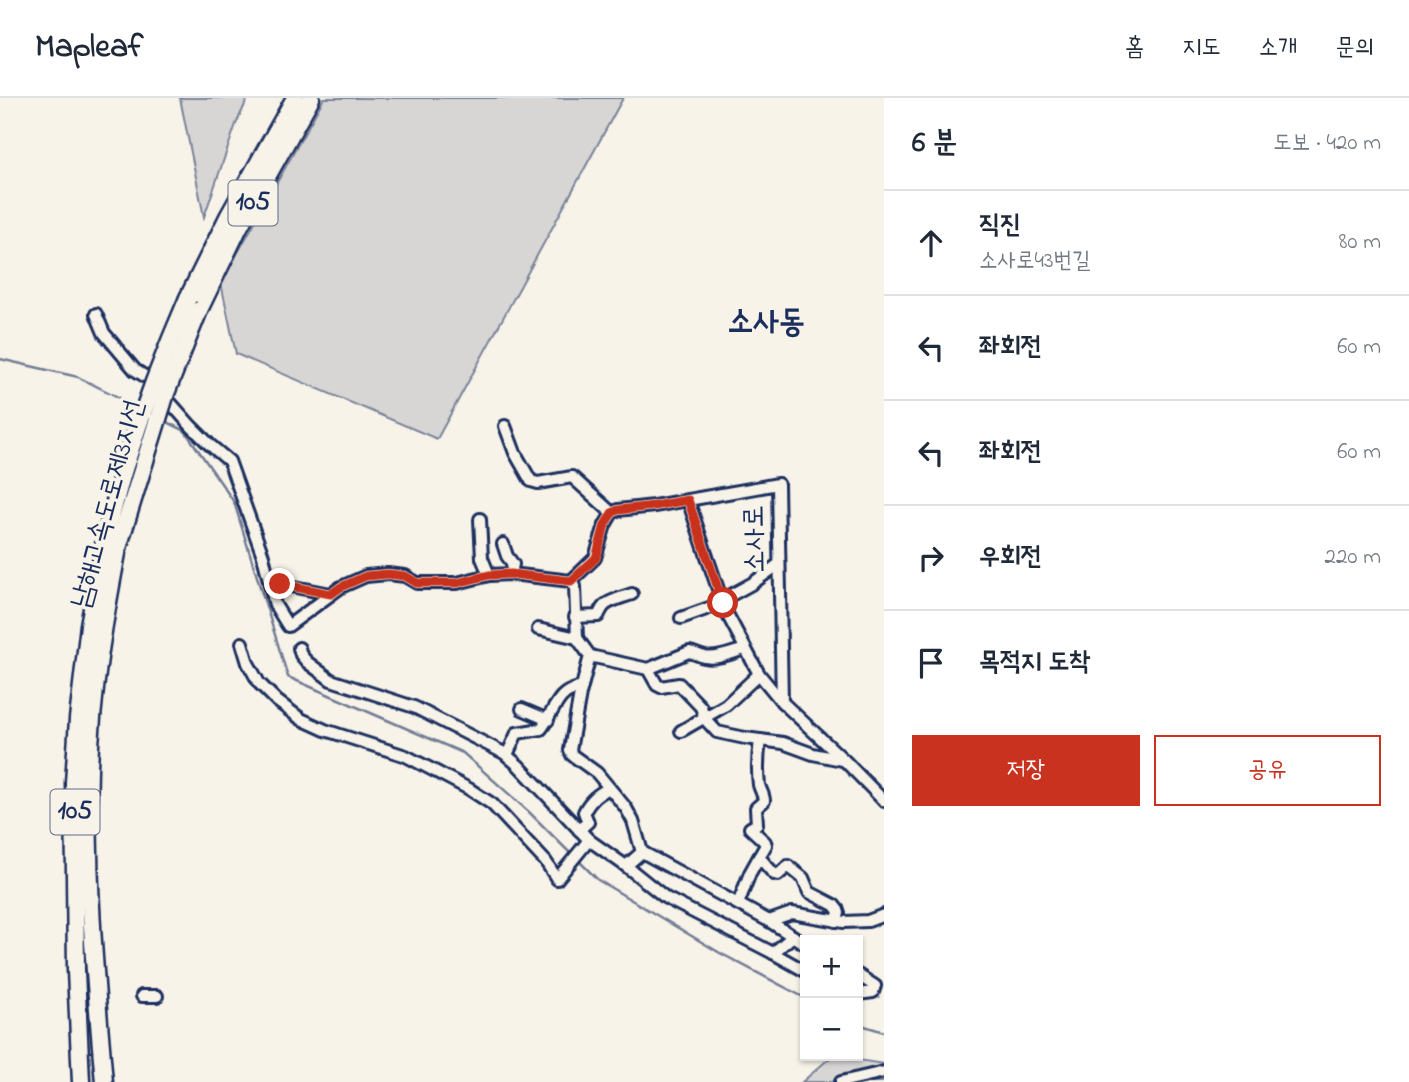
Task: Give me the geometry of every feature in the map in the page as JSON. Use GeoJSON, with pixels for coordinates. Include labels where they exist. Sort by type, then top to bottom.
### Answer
{"type":"FeatureCollection","features":[{"type":"Feature","properties":{"kind":"highway","name":"남해고속도로제3지선"},"geometry":{"type":"LineString","coordinates":[[194,304],[228,217],[295,98]]}},
{"type":"Feature","properties":{"kind":"highway","name":"남해고속도로제3지선"},"geometry":{"type":"LineString","coordinates":[[104,1082],[92,920],[89,768],[111,546],[124,468],[164,353],[239,228],[311,98]]}},
{"type":"Feature","properties":{"kind":"highway","name":"남해고속도로제3지선"},"geometry":{"type":"LineString","coordinates":[[80,1082],[74,783],[89,625],[111,546]]}},
{"type":"Feature","properties":{"kind":"street"},"geometry":{"type":"LineString","coordinates":[[96,314],[104,333],[135,370],[162,387],[169,401],[191,426],[229,461],[263,556],[275,605],[288,626],[341,587],[366,576],[388,574],[405,576],[417,583],[457,583],[489,575],[511,574],[571,581],[575,586],[577,638],[590,656],[648,669],[688,652],[712,658],[745,649]]}},
{"type":"Feature","properties":{"kind":"street"},"geometry":{"type":"LineString","coordinates":[[505,426],[515,453],[531,481],[538,483],[572,477],[612,513]]}},
{"type":"Feature","properties":{"kind":"street","name":"소사로"},"geometry":{"type":"LineString","coordinates":[[688,500],[778,484],[782,702]]}},
{"type":"Feature","properties":{"kind":"street"},"geometry":{"type":"LineString","coordinates":[[571,581],[596,558],[605,525],[612,513],[688,500],[722,601],[759,674],[782,702],[884,801]]}},
{"type":"Feature","properties":{"kind":"street"},"geometry":{"type":"LineString","coordinates":[[480,519],[482,558],[489,575]]}},
{"type":"Feature","properties":{"kind":"street"},"geometry":{"type":"LineString","coordinates":[[503,544],[513,564],[511,574]]}},
{"type":"Feature","properties":{"kind":"street"},"geometry":{"type":"LineString","coordinates":[[681,618],[722,601],[779,564]]}},
{"type":"Feature","properties":{"kind":"street"},"geometry":{"type":"LineString","coordinates":[[270,584],[331,594]]}},
{"type":"Feature","properties":{"kind":"street"},"geometry":{"type":"LineString","coordinates":[[575,617],[598,616],[606,604],[632,594]]}},
{"type":"Feature","properties":{"kind":"street"},"geometry":{"type":"LineString","coordinates":[[538,629],[577,638]]}},
{"type":"Feature","properties":{"kind":"street"},"geometry":{"type":"LineString","coordinates":[[242,643],[248,663],[259,683],[301,719],[406,756],[469,789],[492,804],[546,862],[557,879],[589,840]]}},
{"type":"Feature","properties":{"kind":"street"},"geometry":{"type":"LineString","coordinates":[[299,648],[307,662],[331,680],[414,706],[507,755],[589,840],[666,898],[800,968]]}},
{"type":"Feature","properties":{"kind":"street"},"geometry":{"type":"LineString","coordinates":[[590,656],[570,750],[572,755],[597,773],[626,808],[637,831],[642,852],[800,941]]}},
{"type":"Feature","properties":{"kind":"street"},"geometry":{"type":"LineString","coordinates":[[648,669],[661,687],[679,684],[701,707],[705,719],[717,733],[783,743],[813,754],[845,761]]}},
{"type":"Feature","properties":{"kind":"street"},"geometry":{"type":"LineString","coordinates":[[681,731],[726,705],[759,674]]}},
{"type":"Feature","properties":{"kind":"street"},"geometry":{"type":"LineString","coordinates":[[507,755],[517,733],[541,729],[566,692],[582,687]]}},
{"type":"Feature","properties":{"kind":"street"},"geometry":{"type":"LineString","coordinates":[[523,709],[548,720]]}},
{"type":"Feature","properties":{"kind":"street"},"geometry":{"type":"LineString","coordinates":[[738,904],[750,873],[766,845],[750,828],[757,824],[756,808],[764,802],[757,761],[760,740]]}},
{"type":"Feature","properties":{"kind":"street"},"geometry":{"type":"LineString","coordinates":[[579,830],[587,822],[584,812],[589,803],[609,788]]}},
{"type":"Feature","properties":{"kind":"street"},"geometry":{"type":"LineString","coordinates":[[626,866],[642,852]]}},
{"type":"Feature","properties":{"kind":"street"},"geometry":{"type":"LineString","coordinates":[[759,857],[774,874],[778,875],[788,866],[792,868],[803,878],[809,891],[834,905],[839,915],[836,921]]}},
{"type":"Feature","properties":{"kind":"street"},"geometry":{"type":"LineString","coordinates":[[769,921],[792,913],[844,922],[868,921],[884,915]]}},
{"type":"Feature","properties":{"kind":"street"},"geometry":{"type":"LineString","coordinates":[[773,953],[793,936]]}},
{"type":"Feature","properties":{"kind":"street"},"geometry":{"type":"LineString","coordinates":[[863,978],[874,986],[873,992],[863,993]]}},
{"type":"Feature","properties":{"kind":"street"},"geometry":{"type":"LineString","coordinates":[[142,996],[157,996]]}},
{"type":"Feature","properties":{"kind":"street"},"geometry":{"type":"LineString","coordinates":[[841,1082],[884,1072]]}},
{"type":"Feature","properties":{"kind":"shaded area"},"geometry":{"type":"Polygon","coordinates":[[[180,98],[248,98],[236,124],[204,217],[180,98]]]}},
{"type":"Feature","properties":{"kind":"shaded area"},"geometry":{"type":"Polygon","coordinates":[[[324,98],[623,98],[437,439],[236,354],[221,283],[324,98]]]}},
{"type":"Feature","properties":{"kind":"shaded area"},"geometry":{"type":"Polygon","coordinates":[[[82,927],[85,931],[97,1082],[88,1082],[80,937],[82,927]]]}},
{"type":"Feature","properties":{"kind":"shaded area"},"geometry":{"type":"Polygon","coordinates":[[[826,1061],[863,1061],[884,1064],[884,1082],[802,1082],[826,1061]]]}},
{"type":"Feature","properties":{"kind":"waterway"},"geometry":{"type":"LineString","coordinates":[[0,359],[78,377],[138,407]]}},
{"type":"Feature","properties":{"kind":"waterway"},"geometry":{"type":"LineString","coordinates":[[163,420],[185,431],[234,502],[288,677],[463,753],[572,855]]}},
{"type":"Feature","properties":{"kind":"waterway"},"geometry":{"type":"LineString","coordinates":[[577,859],[598,880],[720,953],[800,995]]}},
{"type":"Feature","properties":{"kind":"waterway"},"geometry":{"type":"LineString","coordinates":[[863,1026],[884,1032]]}},
{"type":"Feature","properties":{"kind":"district","name":"소사동"},"geometry":{"type":"Point","coordinates":[766,323]}},
{"type":"Feature","properties":{"kind":"route"},"geometry":{"type":"LineString","coordinates":[[280,584],[331,594],[366,576],[388,574],[405,576],[417,583],[457,583],[499,574],[571,581],[596,558],[605,525],[612,513],[688,500],[723,603]]}}]}
